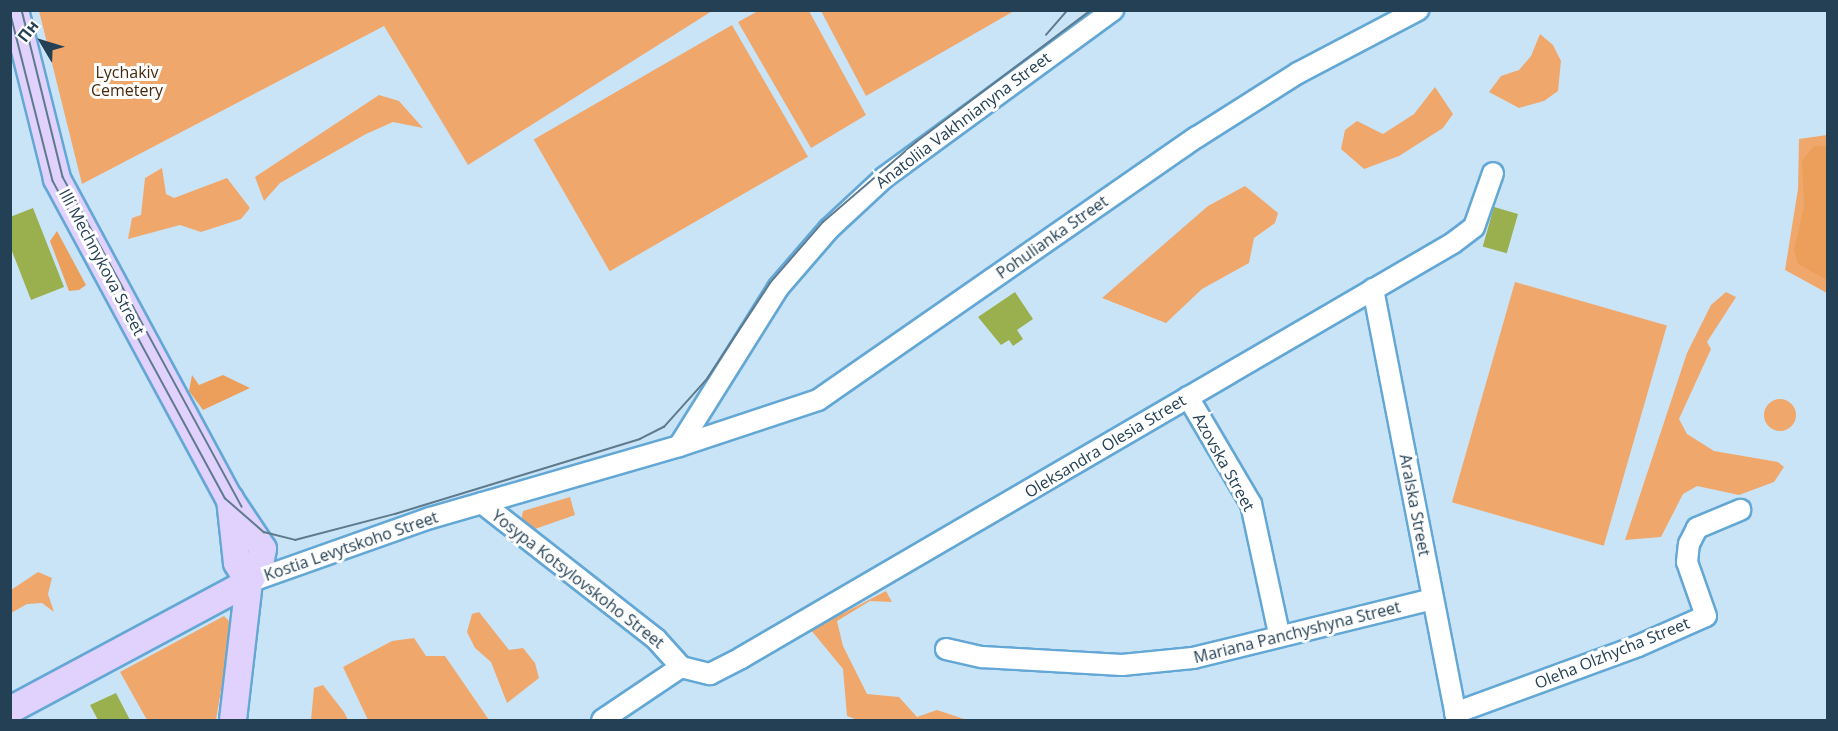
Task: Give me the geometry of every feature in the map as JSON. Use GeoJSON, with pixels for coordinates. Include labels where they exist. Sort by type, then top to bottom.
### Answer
{"type":"FeatureCollection","features":[{"type":"Feature","properties":{"kind":"main road","name":"Illi Mechnykova Street"},"geometry":{"type":"LineString","coordinates":[[15,10],[57,179],[230,498],[263,549],[260,565],[249,582]]}},
{"type":"Feature","properties":{"kind":"main road","name":"Kostia Levytskoho Street"},"geometry":{"type":"LineString","coordinates":[[16,712],[249,582]]}},
{"type":"Feature","properties":{"kind":"main road"},"geometry":{"type":"LineString","coordinates":[[233,720],[249,582]]}},
{"type":"Feature","properties":{"kind":"street","name":"Anatoliia Vakhnianyna Street"},"geometry":{"type":"LineString","coordinates":[[679,446],[778,288],[829,230],[885,177],[1113,10]]}},
{"type":"Feature","properties":{"kind":"street","name":"Pohulianka Street"},"geometry":{"type":"LineString","coordinates":[[679,446],[818,400],[1197,137],[1298,73],[1418,10]]}},
{"type":"Feature","properties":{"kind":"street","name":"Oleksandra Olesia Street"},"geometry":{"type":"LineString","coordinates":[[681,667],[710,674],[722,669],[1373,289],[1474,227],[1493,173]]}},
{"type":"Feature","properties":{"kind":"street","name":"Aralska Street"},"geometry":{"type":"LineString","coordinates":[[1373,289],[1456,717]]}},
{"type":"Feature","properties":{"kind":"street","name":"Azovska Street"},"geometry":{"type":"LineString","coordinates":[[1188,397],[1251,504],[1279,633]]}},
{"type":"Feature","properties":{"kind":"street","name":"Kostia Levytskoho Street"},"geometry":{"type":"LineString","coordinates":[[249,582],[301,560],[482,503],[679,446]]}},
{"type":"Feature","properties":{"kind":"street","name":"Yosypa Kotsylovskoho Street"},"geometry":{"type":"LineString","coordinates":[[482,503],[656,639],[681,667]]}},
{"type":"Feature","properties":{"kind":"street","name":"Oleha Olzhycha Street"},"geometry":{"type":"LineString","coordinates":[[1456,717],[1638,646],[1706,616],[1687,562],[1689,544],[1697,528],[1740,510]]}},
{"type":"Feature","properties":{"kind":"street","name":"Mariana Panchyshyna Street"},"geometry":{"type":"LineString","coordinates":[[946,649],[982,657],[1122,665],[1193,658],[1279,633],[1433,599]]}},
{"type":"Feature","properties":{"kind":"street"},"geometry":{"type":"LineString","coordinates":[[602,720],[681,667]]}},
{"type":"Feature","properties":{"kind":"green space","name":"Lychakiv Cemetery"},"geometry":{"type":"Polygon","coordinates":[[[39,10],[712,11],[468,165],[384,26],[82,184],[39,10]]]}},
{"type":"Feature","properties":{"kind":"green space"},"geometry":{"type":"Polygon","coordinates":[[[758,11],[809,11],[866,115],[811,148],[738,22],[758,11]]]}},
{"type":"Feature","properties":{"kind":"green space"},"geometry":{"type":"Polygon","coordinates":[[[821,11],[1014,11],[866,96],[821,11]]]}},
{"type":"Feature","properties":{"kind":"green space"},"geometry":{"type":"Polygon","coordinates":[[[732,25],[808,157],[610,271],[534,140],[732,25]]]}},
{"type":"Feature","properties":{"kind":"green space"},"geometry":{"type":"Polygon","coordinates":[[[1540,34],[1553,45],[1561,61],[1558,91],[1544,101],[1519,108],[1489,92],[1501,76],[1519,70],[1531,56],[1540,34]]]}},
{"type":"Feature","properties":{"kind":"green space"},"geometry":{"type":"Polygon","coordinates":[[[1435,87],[1453,114],[1443,128],[1399,156],[1364,169],[1341,149],[1345,130],[1357,121],[1383,134],[1414,114],[1435,87]]]}},
{"type":"Feature","properties":{"kind":"green space"},"geometry":{"type":"Polygon","coordinates":[[[379,95],[399,101],[423,128],[393,122],[366,134],[280,183],[264,201],[255,177],[379,95]]]}},
{"type":"Feature","properties":{"kind":"green space"},"geometry":{"type":"Polygon","coordinates":[[[1827,135],[1827,293],[1785,270],[1798,189],[1799,139],[1827,135]]]}},
{"type":"Feature","properties":{"kind":"green space"},"geometry":{"type":"Polygon","coordinates":[[[162,168],[166,194],[174,198],[227,178],[250,208],[241,219],[201,232],[180,225],[128,239],[132,218],[141,215],[145,178],[162,168]]]}},
{"type":"Feature","properties":{"kind":"green space"},"geometry":{"type":"Polygon","coordinates":[[[1245,186],[1278,213],[1275,223],[1254,238],[1249,263],[1202,289],[1166,323],[1102,298],[1208,206],[1245,186]]]}},
{"type":"Feature","properties":{"kind":"green space"},"geometry":{"type":"Polygon","coordinates":[[[1515,282],[1667,326],[1604,546],[1452,502],[1515,282]]]}},
{"type":"Feature","properties":{"kind":"green space"},"geometry":{"type":"Polygon","coordinates":[[[1726,292],[1736,297],[1707,342],[1711,349],[1679,419],[1687,434],[1714,451],[1778,462],[1784,467],[1774,482],[1739,495],[1697,486],[1683,494],[1661,537],[1625,540],[1687,353],[1711,305],[1726,292]]]}},
{"type":"Feature","properties":{"kind":"green space"},"geometry":{"type":"Polygon","coordinates":[[[1780,399],[1792,403],[1796,415],[1792,427],[1780,431],[1768,427],[1764,415],[1768,403],[1780,399]]]}},
{"type":"Feature","properties":{"kind":"green space"},"geometry":{"type":"Polygon","coordinates":[[[570,497],[575,515],[532,530],[521,521],[523,511],[570,497]]]}},
{"type":"Feature","properties":{"kind":"green space"},"geometry":{"type":"Polygon","coordinates":[[[38,572],[52,578],[48,594],[54,612],[42,603],[27,604],[11,613],[11,590],[38,572]]]}},
{"type":"Feature","properties":{"kind":"green space"},"geometry":{"type":"Polygon","coordinates":[[[886,591],[892,602],[870,601],[837,621],[843,646],[867,694],[899,697],[917,717],[937,710],[967,720],[858,720],[847,716],[843,669],[811,630],[886,591]]]}},
{"type":"Feature","properties":{"kind":"green space"},"geometry":{"type":"Polygon","coordinates":[[[479,612],[509,650],[523,648],[535,663],[539,678],[507,703],[491,662],[475,648],[467,632],[472,614],[479,612]]]}},
{"type":"Feature","properties":{"kind":"green space"},"geometry":{"type":"Polygon","coordinates":[[[224,616],[232,624],[216,720],[147,720],[120,672],[224,616]]]}},
{"type":"Feature","properties":{"kind":"green space"},"geometry":{"type":"Polygon","coordinates":[[[414,638],[426,656],[445,656],[489,720],[368,720],[343,667],[392,641],[414,638]]]}},
{"type":"Feature","properties":{"kind":"green space"},"geometry":{"type":"Polygon","coordinates":[[[323,685],[348,720],[311,720],[314,688],[323,685]]]}},
{"type":"Feature","properties":{"kind":"shaded area"},"geometry":{"type":"Polygon","coordinates":[[[1814,146],[1827,146],[1827,280],[1798,264],[1794,250],[1804,207],[1802,161],[1814,146]]]}},
{"type":"Feature","properties":{"kind":"shaded area"},"geometry":{"type":"Polygon","coordinates":[[[57,231],[86,285],[79,290],[69,291],[50,241],[57,231]]]}},
{"type":"Feature","properties":{"kind":"shaded area"},"geometry":{"type":"Polygon","coordinates":[[[192,375],[199,385],[223,375],[250,388],[203,410],[189,391],[192,375]]]}},
{"type":"Feature","properties":{"kind":"building"},"geometry":{"type":"Polygon","coordinates":[[[1494,207],[1518,214],[1507,253],[1483,246],[1494,207]]]}},
{"type":"Feature","properties":{"kind":"building"},"geometry":{"type":"Polygon","coordinates":[[[33,208],[64,287],[31,300],[10,246],[10,217],[33,208]]]}},
{"type":"Feature","properties":{"kind":"building"},"geometry":{"type":"Polygon","coordinates":[[[1015,292],[1033,319],[1017,330],[1023,339],[1013,346],[1009,340],[1001,345],[978,317],[1015,292]]]}},
{"type":"Feature","properties":{"kind":"building"},"geometry":{"type":"Polygon","coordinates":[[[116,693],[130,720],[98,720],[90,705],[116,693]]]}},
{"type":"Feature","properties":{"kind":"tram line"},"geometry":{"type":"LineString","coordinates":[[22,10],[63,177],[242,506]]}},
{"type":"Feature","properties":{"kind":"tram line"},"geometry":{"type":"LineString","coordinates":[[1046,35],[1068,10]]}},
{"type":"Feature","properties":{"kind":"tram line"},"geometry":{"type":"LineString","coordinates":[[10,11],[53,181],[225,498],[264,532],[295,540],[395,514],[640,439],[664,427],[707,379],[770,283],[823,222],[916,142],[1091,10]]}}]}
